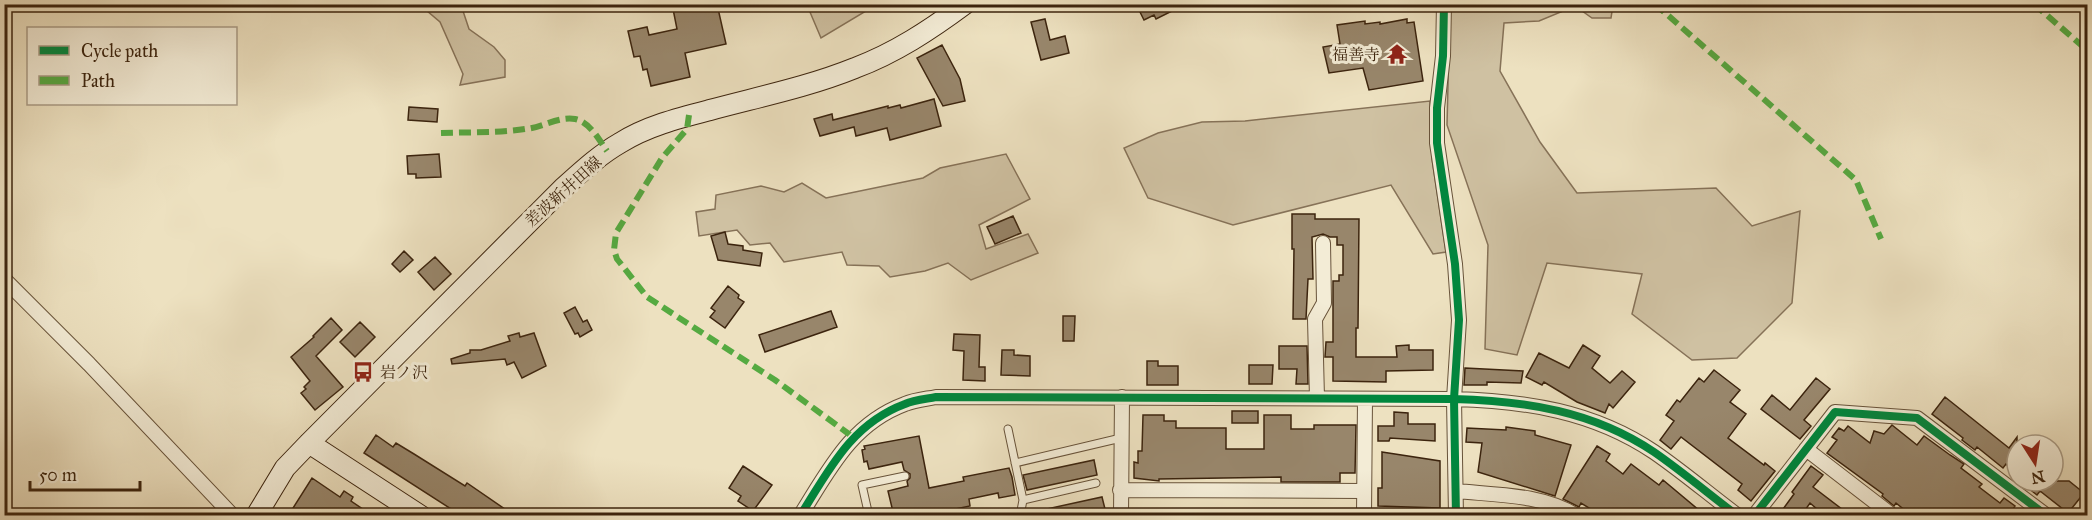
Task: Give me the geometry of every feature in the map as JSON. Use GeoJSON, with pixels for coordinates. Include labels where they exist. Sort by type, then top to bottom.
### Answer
{"type":"FeatureCollection","features":[{"type":"Feature","properties":{"kind":"main road","name":"差波新井田線"},"geometry":{"type":"LineString","coordinates":[[256,516],[285,468],[592,161],[621,142],[656,126],[853,69],[884,56],[917,38],[965,4]]}},
{"type":"Feature","properties":{"kind":"main road"},"geometry":{"type":"LineString","coordinates":[[309,443],[421,516]]}},
{"type":"Feature","properties":{"kind":"street"},"geometry":{"type":"LineString","coordinates":[[1444,4],[1437,143],[1455,264],[1459,320],[1454,399],[1456,516]]}},
{"type":"Feature","properties":{"kind":"street"},"geometry":{"type":"LineString","coordinates":[[1317,398],[1315,319],[1324,303],[1323,243]]}},
{"type":"Feature","properties":{"kind":"street"},"geometry":{"type":"LineString","coordinates":[[4,279],[89,364],[233,516]]}},
{"type":"Feature","properties":{"kind":"street"},"geometry":{"type":"LineString","coordinates":[[800,516],[841,450],[852,437],[880,415],[906,403],[936,396],[1493,399],[1543,406],[1606,426],[1653,452],[1738,516]]}},
{"type":"Feature","properties":{"kind":"street"},"geometry":{"type":"LineString","coordinates":[[1121,516],[1122,397]]}},
{"type":"Feature","properties":{"kind":"street"},"geometry":{"type":"LineString","coordinates":[[1364,516],[1365,399]]}},
{"type":"Feature","properties":{"kind":"street"},"geometry":{"type":"LineString","coordinates":[[1754,516],[1835,412],[1917,418],[2048,516]]}},
{"type":"Feature","properties":{"kind":"street"},"geometry":{"type":"LineString","coordinates":[[1806,449],[1893,516]]}},
{"type":"Feature","properties":{"kind":"street"},"geometry":{"type":"LineString","coordinates":[[1120,490],[1364,491]]}},
{"type":"Feature","properties":{"kind":"street"},"geometry":{"type":"LineString","coordinates":[[1456,492],[1524,497],[1569,511],[1577,516]]}},
{"type":"Feature","properties":{"kind":"lane"},"geometry":{"type":"LineString","coordinates":[[1008,429],[1023,500],[1020,516]]}},
{"type":"Feature","properties":{"kind":"lane"},"geometry":{"type":"LineString","coordinates":[[1015,463],[1121,438]]}},
{"type":"Feature","properties":{"kind":"lane"},"geometry":{"type":"LineString","coordinates":[[869,516],[862,485],[905,476]]}},
{"type":"Feature","properties":{"kind":"lane"},"geometry":{"type":"LineString","coordinates":[[1023,500],[1096,483]]}},
{"type":"Feature","properties":{"kind":"shaded area"},"geometry":{"type":"Polygon","coordinates":[[[420,5],[461,5],[469,29],[494,47],[505,60],[505,77],[460,85],[463,74],[440,22],[420,5]]]}},
{"type":"Feature","properties":{"kind":"shaded area"},"geometry":{"type":"Polygon","coordinates":[[[807,5],[876,5],[821,38],[807,5]]]}},
{"type":"Feature","properties":{"kind":"shaded area"},"geometry":{"type":"Polygon","coordinates":[[[1450,5],[1613,5],[1611,18],[1592,18],[1575,6],[1539,21],[1504,23],[1500,71],[1540,142],[1577,193],[1716,188],[1752,226],[1800,211],[1792,303],[1737,358],[1692,360],[1632,314],[1642,274],[1547,263],[1517,355],[1485,349],[1488,245],[1447,125],[1450,5]]]}},
{"type":"Feature","properties":{"kind":"shaded area"},"geometry":{"type":"Polygon","coordinates":[[[1430,101],[1432,159],[1446,252],[1433,254],[1391,185],[1233,225],[1148,198],[1124,148],[1158,133],[1202,122],[1245,121],[1430,101]]]}},
{"type":"Feature","properties":{"kind":"shaded area"},"geometry":{"type":"Polygon","coordinates":[[[1006,154],[1030,199],[979,225],[986,249],[1028,234],[1038,253],[971,280],[948,263],[925,271],[890,277],[879,266],[847,265],[842,252],[784,262],[770,243],[750,245],[737,230],[699,236],[696,212],[715,209],[716,195],[761,186],[784,192],[802,183],[826,198],[923,178],[940,168],[1006,154]]]}},
{"type":"Feature","properties":{"kind":"building"},"geometry":{"type":"Polygon","coordinates":[[[672,4],[717,4],[726,44],[685,53],[690,77],[651,86],[647,69],[643,70],[640,56],[634,57],[628,31],[647,27],[649,35],[677,29],[672,4]]]}},
{"type":"Feature","properties":{"kind":"building"},"geometry":{"type":"Polygon","coordinates":[[[1136,4],[1186,4],[1156,19],[1154,15],[1144,20],[1136,4]]]}},
{"type":"Feature","properties":{"kind":"building"},"geometry":{"type":"Polygon","coordinates":[[[1045,19],[1050,40],[1065,36],[1069,53],[1041,60],[1031,22],[1045,19]]]}},
{"type":"Feature","properties":{"kind":"building","name":"福善寺"},"geometry":{"type":"Polygon","coordinates":[[[1407,19],[1407,23],[1414,22],[1423,81],[1369,90],[1363,68],[1329,73],[1323,47],[1340,44],[1337,25],[1365,21],[1365,24],[1380,22],[1380,24],[1407,19]]]}},
{"type":"Feature","properties":{"kind":"building"},"geometry":{"type":"Polygon","coordinates":[[[942,45],[960,79],[965,101],[943,106],[917,58],[942,45]]]}},
{"type":"Feature","properties":{"kind":"building"},"geometry":{"type":"Polygon","coordinates":[[[934,99],[941,126],[890,140],[887,128],[856,136],[854,127],[820,136],[814,119],[832,114],[833,120],[888,106],[888,108],[900,105],[901,108],[934,99]]]}},
{"type":"Feature","properties":{"kind":"building"},"geometry":{"type":"Polygon","coordinates":[[[409,107],[438,109],[437,122],[408,120],[409,107]]]}},
{"type":"Feature","properties":{"kind":"building"},"geometry":{"type":"Polygon","coordinates":[[[439,154],[441,177],[416,178],[416,174],[408,174],[407,156],[439,154]]]}},
{"type":"Feature","properties":{"kind":"building"},"geometry":{"type":"Polygon","coordinates":[[[1292,214],[1315,214],[1315,219],[1359,219],[1356,357],[1397,357],[1396,346],[1409,345],[1409,350],[1433,350],[1433,370],[1386,371],[1386,382],[1333,381],[1333,357],[1325,357],[1326,342],[1333,342],[1333,281],[1339,281],[1339,275],[1343,275],[1343,245],[1337,245],[1337,237],[1323,234],[1312,237],[1313,279],[1308,279],[1306,319],[1293,319],[1292,214]]]}},
{"type":"Feature","properties":{"kind":"building"},"geometry":{"type":"Polygon","coordinates":[[[1013,216],[1021,233],[995,244],[987,227],[1013,216]]]}},
{"type":"Feature","properties":{"kind":"building"},"geometry":{"type":"Polygon","coordinates":[[[725,232],[728,244],[743,246],[743,250],[762,253],[760,266],[718,260],[711,236],[725,232]]]}},
{"type":"Feature","properties":{"kind":"building"},"geometry":{"type":"Polygon","coordinates":[[[404,251],[413,260],[400,272],[392,264],[404,251]]]}},
{"type":"Feature","properties":{"kind":"building"},"geometry":{"type":"Polygon","coordinates":[[[435,257],[451,274],[434,290],[418,272],[435,257]]]}},
{"type":"Feature","properties":{"kind":"building"},"geometry":{"type":"Polygon","coordinates":[[[728,286],[744,302],[725,328],[710,317],[715,311],[711,308],[728,286]]]}},
{"type":"Feature","properties":{"kind":"building"},"geometry":{"type":"Polygon","coordinates":[[[575,307],[583,322],[587,320],[592,330],[580,337],[578,333],[575,334],[564,313],[575,307]]]}},
{"type":"Feature","properties":{"kind":"building"},"geometry":{"type":"Polygon","coordinates":[[[831,311],[837,327],[765,352],[759,335],[831,311]]]}},
{"type":"Feature","properties":{"kind":"building"},"geometry":{"type":"Polygon","coordinates":[[[1063,316],[1075,316],[1074,341],[1063,341],[1063,316]]]}},
{"type":"Feature","properties":{"kind":"building"},"geometry":{"type":"Polygon","coordinates":[[[331,318],[342,330],[316,356],[343,387],[315,410],[301,393],[310,381],[291,357],[331,318]]]}},
{"type":"Feature","properties":{"kind":"building"},"geometry":{"type":"Polygon","coordinates":[[[360,322],[375,337],[355,357],[340,342],[360,322]]]}},
{"type":"Feature","properties":{"kind":"building"},"geometry":{"type":"Polygon","coordinates":[[[519,333],[520,337],[534,333],[546,366],[522,378],[514,362],[507,365],[505,359],[452,364],[451,359],[470,353],[470,350],[481,350],[510,341],[508,336],[519,333]]]}},
{"type":"Feature","properties":{"kind":"building"},"geometry":{"type":"Polygon","coordinates":[[[954,334],[980,335],[979,367],[985,367],[985,381],[963,380],[964,351],[953,350],[954,334]]]}},
{"type":"Feature","properties":{"kind":"building"},"geometry":{"type":"Polygon","coordinates":[[[1583,345],[1600,356],[1592,368],[1610,383],[1622,371],[1635,382],[1613,408],[1609,404],[1605,413],[1577,402],[1544,382],[1542,385],[1526,377],[1539,353],[1569,368],[1583,345]]]}},
{"type":"Feature","properties":{"kind":"building"},"geometry":{"type":"Polygon","coordinates":[[[1279,346],[1307,346],[1308,384],[1296,384],[1297,369],[1279,369],[1279,346]]]}},
{"type":"Feature","properties":{"kind":"building"},"geometry":{"type":"Polygon","coordinates":[[[1002,350],[1014,350],[1014,355],[1030,356],[1030,376],[1001,375],[1002,350]]]}},
{"type":"Feature","properties":{"kind":"building"},"geometry":{"type":"Polygon","coordinates":[[[1147,361],[1158,361],[1158,366],[1178,366],[1178,385],[1147,385],[1147,361]]]}},
{"type":"Feature","properties":{"kind":"building"},"geometry":{"type":"Polygon","coordinates":[[[1249,365],[1273,365],[1272,384],[1249,384],[1249,365]]]}},
{"type":"Feature","properties":{"kind":"building"},"geometry":{"type":"Polygon","coordinates":[[[1465,368],[1523,371],[1521,383],[1487,382],[1487,385],[1464,385],[1465,368]]]}},
{"type":"Feature","properties":{"kind":"building"},"geometry":{"type":"Polygon","coordinates":[[[1714,370],[1740,390],[1730,402],[1746,414],[1728,438],[1775,471],[1751,501],[1738,490],[1742,484],[1681,437],[1671,449],[1660,440],[1674,421],[1666,415],[1677,400],[1680,402],[1699,378],[1704,382],[1714,370]]]}},
{"type":"Feature","properties":{"kind":"building"},"geometry":{"type":"Polygon","coordinates":[[[1816,378],[1830,389],[1804,420],[1811,426],[1800,439],[1761,409],[1772,395],[1790,410],[1816,378]]]}},
{"type":"Feature","properties":{"kind":"building"},"geometry":{"type":"Polygon","coordinates":[[[1945,397],[2005,445],[2005,465],[2003,468],[1977,447],[1975,450],[1932,414],[1945,397]]]}},
{"type":"Feature","properties":{"kind":"building"},"geometry":{"type":"Polygon","coordinates":[[[1232,411],[1258,411],[1258,423],[1232,423],[1232,411]]]}},
{"type":"Feature","properties":{"kind":"building"},"geometry":{"type":"Polygon","coordinates":[[[1394,412],[1408,413],[1408,424],[1435,424],[1435,441],[1390,438],[1389,441],[1378,441],[1378,426],[1394,426],[1394,412]]]}},
{"type":"Feature","properties":{"kind":"building"},"geometry":{"type":"Polygon","coordinates":[[[1143,415],[1164,415],[1164,421],[1176,421],[1176,428],[1226,428],[1226,449],[1264,449],[1264,415],[1291,415],[1291,429],[1314,429],[1314,425],[1356,425],[1355,473],[1340,473],[1340,482],[1281,482],[1281,477],[1159,479],[1159,481],[1134,478],[1134,462],[1138,463],[1138,451],[1142,451],[1143,415]]]}},
{"type":"Feature","properties":{"kind":"building"},"geometry":{"type":"Polygon","coordinates":[[[1892,425],[1917,445],[1924,436],[1964,464],[1961,468],[1982,484],[1979,487],[2000,503],[2004,498],[2015,506],[2012,511],[2017,516],[1912,516],[1896,503],[1894,506],[1882,496],[1883,494],[1827,453],[1837,440],[1832,437],[1839,428],[1844,431],[1848,426],[1870,443],[1874,431],[1884,434],[1892,425]]]}},
{"type":"Feature","properties":{"kind":"building"},"geometry":{"type":"Polygon","coordinates":[[[1506,427],[1535,431],[1535,435],[1571,445],[1555,496],[1478,472],[1482,443],[1466,442],[1467,428],[1506,430],[1506,427]]]}},
{"type":"Feature","properties":{"kind":"building"},"geometry":{"type":"Polygon","coordinates":[[[376,435],[393,447],[396,443],[465,486],[467,483],[515,516],[462,516],[364,453],[376,435]]]}},
{"type":"Feature","properties":{"kind":"building"},"geometry":{"type":"Polygon","coordinates":[[[919,436],[929,488],[964,481],[963,477],[1009,468],[1015,495],[999,498],[998,493],[969,499],[970,506],[936,513],[937,516],[894,516],[888,491],[908,486],[907,481],[910,474],[904,470],[902,462],[869,469],[867,461],[864,462],[862,450],[865,449],[864,446],[919,436]]]}},
{"type":"Feature","properties":{"kind":"building"},"geometry":{"type":"Polygon","coordinates":[[[1597,446],[1610,454],[1606,461],[1623,474],[1631,464],[1659,485],[1663,480],[1706,516],[1602,516],[1581,503],[1579,507],[1563,499],[1597,446]]]}},
{"type":"Feature","properties":{"kind":"building"},"geometry":{"type":"Polygon","coordinates":[[[1382,452],[1440,461],[1440,508],[1378,506],[1378,488],[1382,488],[1382,452]]]}},
{"type":"Feature","properties":{"kind":"building"},"geometry":{"type":"Polygon","coordinates":[[[1094,460],[1097,475],[1027,490],[1023,475],[1094,460]]]}},
{"type":"Feature","properties":{"kind":"building"},"geometry":{"type":"Polygon","coordinates":[[[743,466],[772,485],[753,511],[738,501],[741,496],[729,488],[743,466]]]}},
{"type":"Feature","properties":{"kind":"building"},"geometry":{"type":"Polygon","coordinates":[[[1811,466],[1823,475],[1813,487],[1851,516],[1825,516],[1810,503],[1801,516],[1778,516],[1811,466]]]}},
{"type":"Feature","properties":{"kind":"building"},"geometry":{"type":"Polygon","coordinates":[[[312,478],[340,497],[344,491],[353,497],[351,501],[373,516],[288,516],[312,478]]]}},
{"type":"Feature","properties":{"kind":"building"},"geometry":{"type":"Polygon","coordinates":[[[2065,481],[2069,481],[2084,493],[2068,513],[2043,493],[2065,493],[2065,481]]]}},
{"type":"Feature","properties":{"kind":"building"},"geometry":{"type":"Polygon","coordinates":[[[1102,497],[1106,513],[1095,516],[1043,516],[1042,510],[1102,497]]]}},
{"type":"Feature","properties":{"kind":"marked path"},"geometry":{"type":"LineString","coordinates":[[1655,4],[1856,180],[1881,239]]}},
{"type":"Feature","properties":{"kind":"marked path"},"geometry":{"type":"LineString","coordinates":[[2034,4],[2088,51]]}},
{"type":"Feature","properties":{"kind":"marked path"},"geometry":{"type":"LineString","coordinates":[[689,115],[687,129],[662,158],[616,233],[614,250],[617,259],[647,297],[775,380],[853,437]]}},
{"type":"Feature","properties":{"kind":"marked path"},"geometry":{"type":"LineString","coordinates":[[441,133],[515,130],[563,119],[575,119],[590,128],[607,151]]}},
{"type":"Feature","properties":{"kind":"cycle path"},"geometry":{"type":"LineString","coordinates":[[1444,4],[1437,143],[1455,264],[1459,320],[1454,399],[1456,516]]}},
{"type":"Feature","properties":{"kind":"cycle path"},"geometry":{"type":"LineString","coordinates":[[800,516],[843,450],[870,423],[905,404],[936,397],[1454,399],[1507,402],[1583,418],[1631,438],[1665,460],[1738,516]]}},
{"type":"Feature","properties":{"kind":"cycle path"},"geometry":{"type":"LineString","coordinates":[[1754,516],[1835,412],[1917,418],[2047,516]]}},
{"type":"Feature","properties":{"kind":"place","name":"福善寺"},"geometry":{"type":"Point","coordinates":[1397,54]}},
{"type":"Feature","properties":{"kind":"place","name":"岩ノ沢"},"geometry":{"type":"Point","coordinates":[363,372]}}]}
